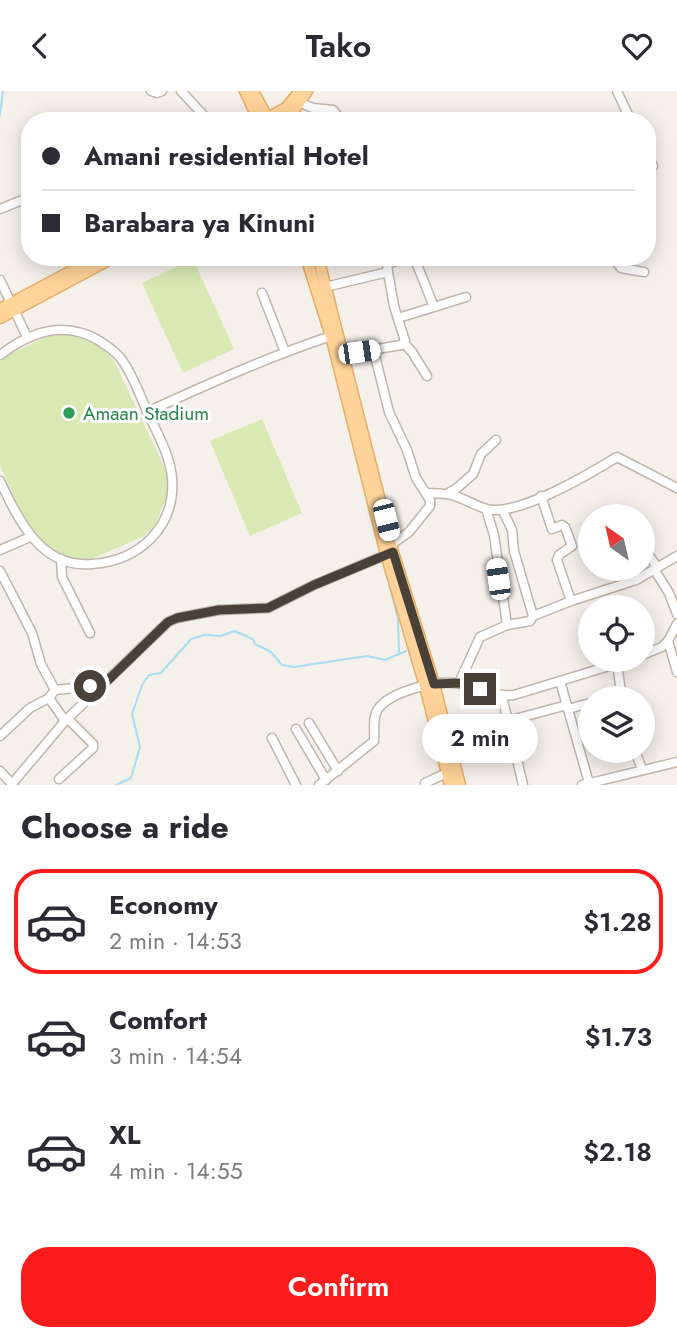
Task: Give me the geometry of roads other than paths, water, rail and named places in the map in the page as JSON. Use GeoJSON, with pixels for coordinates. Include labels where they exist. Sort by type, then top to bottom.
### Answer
{"type":"FeatureCollection","features":[{"type":"Feature","properties":{"kind":"main road"},"geometry":{"type":"LineString","coordinates":[[246,91],[260,112]]}},
{"type":"Feature","properties":{"kind":"main road"},"geometry":{"type":"LineString","coordinates":[[253,91],[262,112]]}},
{"type":"Feature","properties":{"kind":"main road"},"geometry":{"type":"LineString","coordinates":[[279,112],[307,91]]}},
{"type":"Feature","properties":{"kind":"main road"},"geometry":{"type":"LineString","coordinates":[[0,319],[72,266]]}},
{"type":"Feature","properties":{"kind":"main road"},"geometry":{"type":"LineString","coordinates":[[0,309],[13,308],[96,266]]}},
{"type":"Feature","properties":{"kind":"main road"},"geometry":{"type":"LineString","coordinates":[[309,266],[460,785]]}},
{"type":"Feature","properties":{"kind":"main road"},"geometry":{"type":"LineString","coordinates":[[320,266],[391,550]]}},
{"type":"Feature","properties":{"kind":"main road"},"geometry":{"type":"LineString","coordinates":[[429,685],[450,785]]}},
{"type":"Feature","properties":{"kind":"street"},"geometry":{"type":"LineString","coordinates":[[151,91],[162,91]]}},
{"type":"Feature","properties":{"kind":"street"},"geometry":{"type":"LineString","coordinates":[[181,91],[201,112]]}},
{"type":"Feature","properties":{"kind":"street"},"geometry":{"type":"LineString","coordinates":[[617,91],[627,112]]}},
{"type":"Feature","properties":{"kind":"street"},"geometry":{"type":"LineString","coordinates":[[298,98],[313,108],[335,112]]}},
{"type":"Feature","properties":{"kind":"street"},"geometry":{"type":"LineString","coordinates":[[0,209],[21,201]]}},
{"type":"Feature","properties":{"kind":"street"},"geometry":{"type":"LineString","coordinates":[[325,287],[382,266]]}},
{"type":"Feature","properties":{"kind":"street"},"geometry":{"type":"LineString","coordinates":[[387,266],[404,343],[427,376]]}},
{"type":"Feature","properties":{"kind":"street"},"geometry":{"type":"LineString","coordinates":[[416,266],[434,307]]}},
{"type":"Feature","properties":{"kind":"street"},"geometry":{"type":"LineString","coordinates":[[620,266],[644,272]]}},
{"type":"Feature","properties":{"kind":"street"},"geometry":{"type":"LineString","coordinates":[[0,280],[27,337]]}},
{"type":"Feature","properties":{"kind":"street"},"geometry":{"type":"LineString","coordinates":[[262,293],[285,352]]}},
{"type":"Feature","properties":{"kind":"street"},"geometry":{"type":"LineString","coordinates":[[398,318],[466,297]]}},
{"type":"Feature","properties":{"kind":"street"},"geometry":{"type":"LineString","coordinates":[[0,355],[27,337],[46,330],[71,329],[90,335],[111,348],[122,360],[162,444],[172,475],[172,500],[166,519],[156,534],[140,548],[124,557],[82,565],[47,552],[30,537],[0,481]]}},
{"type":"Feature","properties":{"kind":"street"},"geometry":{"type":"LineString","coordinates":[[148,412],[218,379],[331,336]]}},
{"type":"Feature","properties":{"kind":"street"},"geometry":{"type":"LineString","coordinates":[[343,355],[404,343]]}},
{"type":"Feature","properties":{"kind":"street"},"geometry":{"type":"LineString","coordinates":[[0,771],[12,784],[66,720],[168,622],[219,610],[268,608],[391,550],[409,532],[430,506],[428,493],[416,478],[407,450],[389,412],[375,350]]}},
{"type":"Feature","properties":{"kind":"street"},"geometry":{"type":"LineString","coordinates":[[447,494],[473,474],[481,454],[496,440]]}},
{"type":"Feature","properties":{"kind":"street"},"geometry":{"type":"LineString","coordinates":[[428,493],[462,497],[486,509],[503,511],[574,484],[618,457],[677,488]]}},
{"type":"Feature","properties":{"kind":"street"},"geometry":{"type":"LineString","coordinates":[[541,496],[552,529],[562,525],[565,527],[572,546],[559,555],[557,560],[572,601]]}},
{"type":"Feature","properties":{"kind":"street"},"geometry":{"type":"LineString","coordinates":[[486,509],[494,535],[507,625]]}},
{"type":"Feature","properties":{"kind":"street"},"geometry":{"type":"LineString","coordinates":[[503,511],[512,530],[514,551],[533,616]]}},
{"type":"Feature","properties":{"kind":"street"},"geometry":{"type":"LineString","coordinates":[[0,550],[30,537]]}},
{"type":"Feature","properties":{"kind":"street"},"geometry":{"type":"LineString","coordinates":[[459,683],[480,638],[507,625],[530,621],[533,616],[636,580],[677,556]]}},
{"type":"Feature","properties":{"kind":"street"},"geometry":{"type":"LineString","coordinates":[[61,559],[62,577],[90,633]]}},
{"type":"Feature","properties":{"kind":"street"},"geometry":{"type":"LineString","coordinates":[[656,568],[677,614]]}},
{"type":"Feature","properties":{"kind":"street"},"geometry":{"type":"LineString","coordinates":[[0,571],[32,633],[41,664],[55,690]]}},
{"type":"Feature","properties":{"kind":"street"},"geometry":{"type":"LineString","coordinates":[[655,650],[668,641],[677,625]]}},
{"type":"Feature","properties":{"kind":"street"},"geometry":{"type":"LineString","coordinates":[[668,641],[677,672]]}},
{"type":"Feature","properties":{"kind":"street"},"geometry":{"type":"LineString","coordinates":[[296,729],[323,782],[374,741],[376,711],[401,693],[429,685],[459,683],[502,696],[514,695],[590,672]]}},
{"type":"Feature","properties":{"kind":"street"},"geometry":{"type":"LineString","coordinates":[[560,681],[585,784],[677,762]]}},
{"type":"Feature","properties":{"kind":"street"},"geometry":{"type":"LineString","coordinates":[[0,736],[30,708],[48,698],[55,690],[103,685]]}},
{"type":"Feature","properties":{"kind":"street"},"geometry":{"type":"LineString","coordinates":[[502,696],[523,785]]}},
{"type":"Feature","properties":{"kind":"street"},"geometry":{"type":"LineString","coordinates":[[48,698],[66,720],[93,744],[93,748],[59,779]]}},
{"type":"Feature","properties":{"kind":"street"},"geometry":{"type":"LineString","coordinates":[[508,721],[578,705]]}},
{"type":"Feature","properties":{"kind":"street"},"geometry":{"type":"LineString","coordinates":[[309,723],[338,771]]}},
{"type":"Feature","properties":{"kind":"street"},"geometry":{"type":"LineString","coordinates":[[272,738],[296,785]]}},
{"type":"Feature","properties":{"kind":"street"},"geometry":{"type":"LineString","coordinates":[[640,763],[642,769]]}},
{"type":"Feature","properties":{"kind":"street"},"geometry":{"type":"LineString","coordinates":[[425,783],[447,773]]}},
{"type":"Feature","properties":{"kind":"waterway"},"geometry":{"type":"LineString","coordinates":[[0,115],[3,91]]}},
{"type":"Feature","properties":{"kind":"waterway"},"geometry":{"type":"LineString","coordinates":[[389,583],[398,619],[399,653]]}},
{"type":"Feature","properties":{"kind":"waterway"},"geometry":{"type":"LineString","coordinates":[[116,785],[131,778],[140,747],[132,714],[142,685],[149,675],[161,673],[191,639],[204,635],[221,636],[234,631],[253,639],[255,644],[271,652],[282,665],[294,667],[367,656],[385,660],[406,651]]}},
{"type":"Feature","properties":{"kind":"place","name":"Amaan Stadium"},"geometry":{"type":"Point","coordinates":[69,413]}}]}
